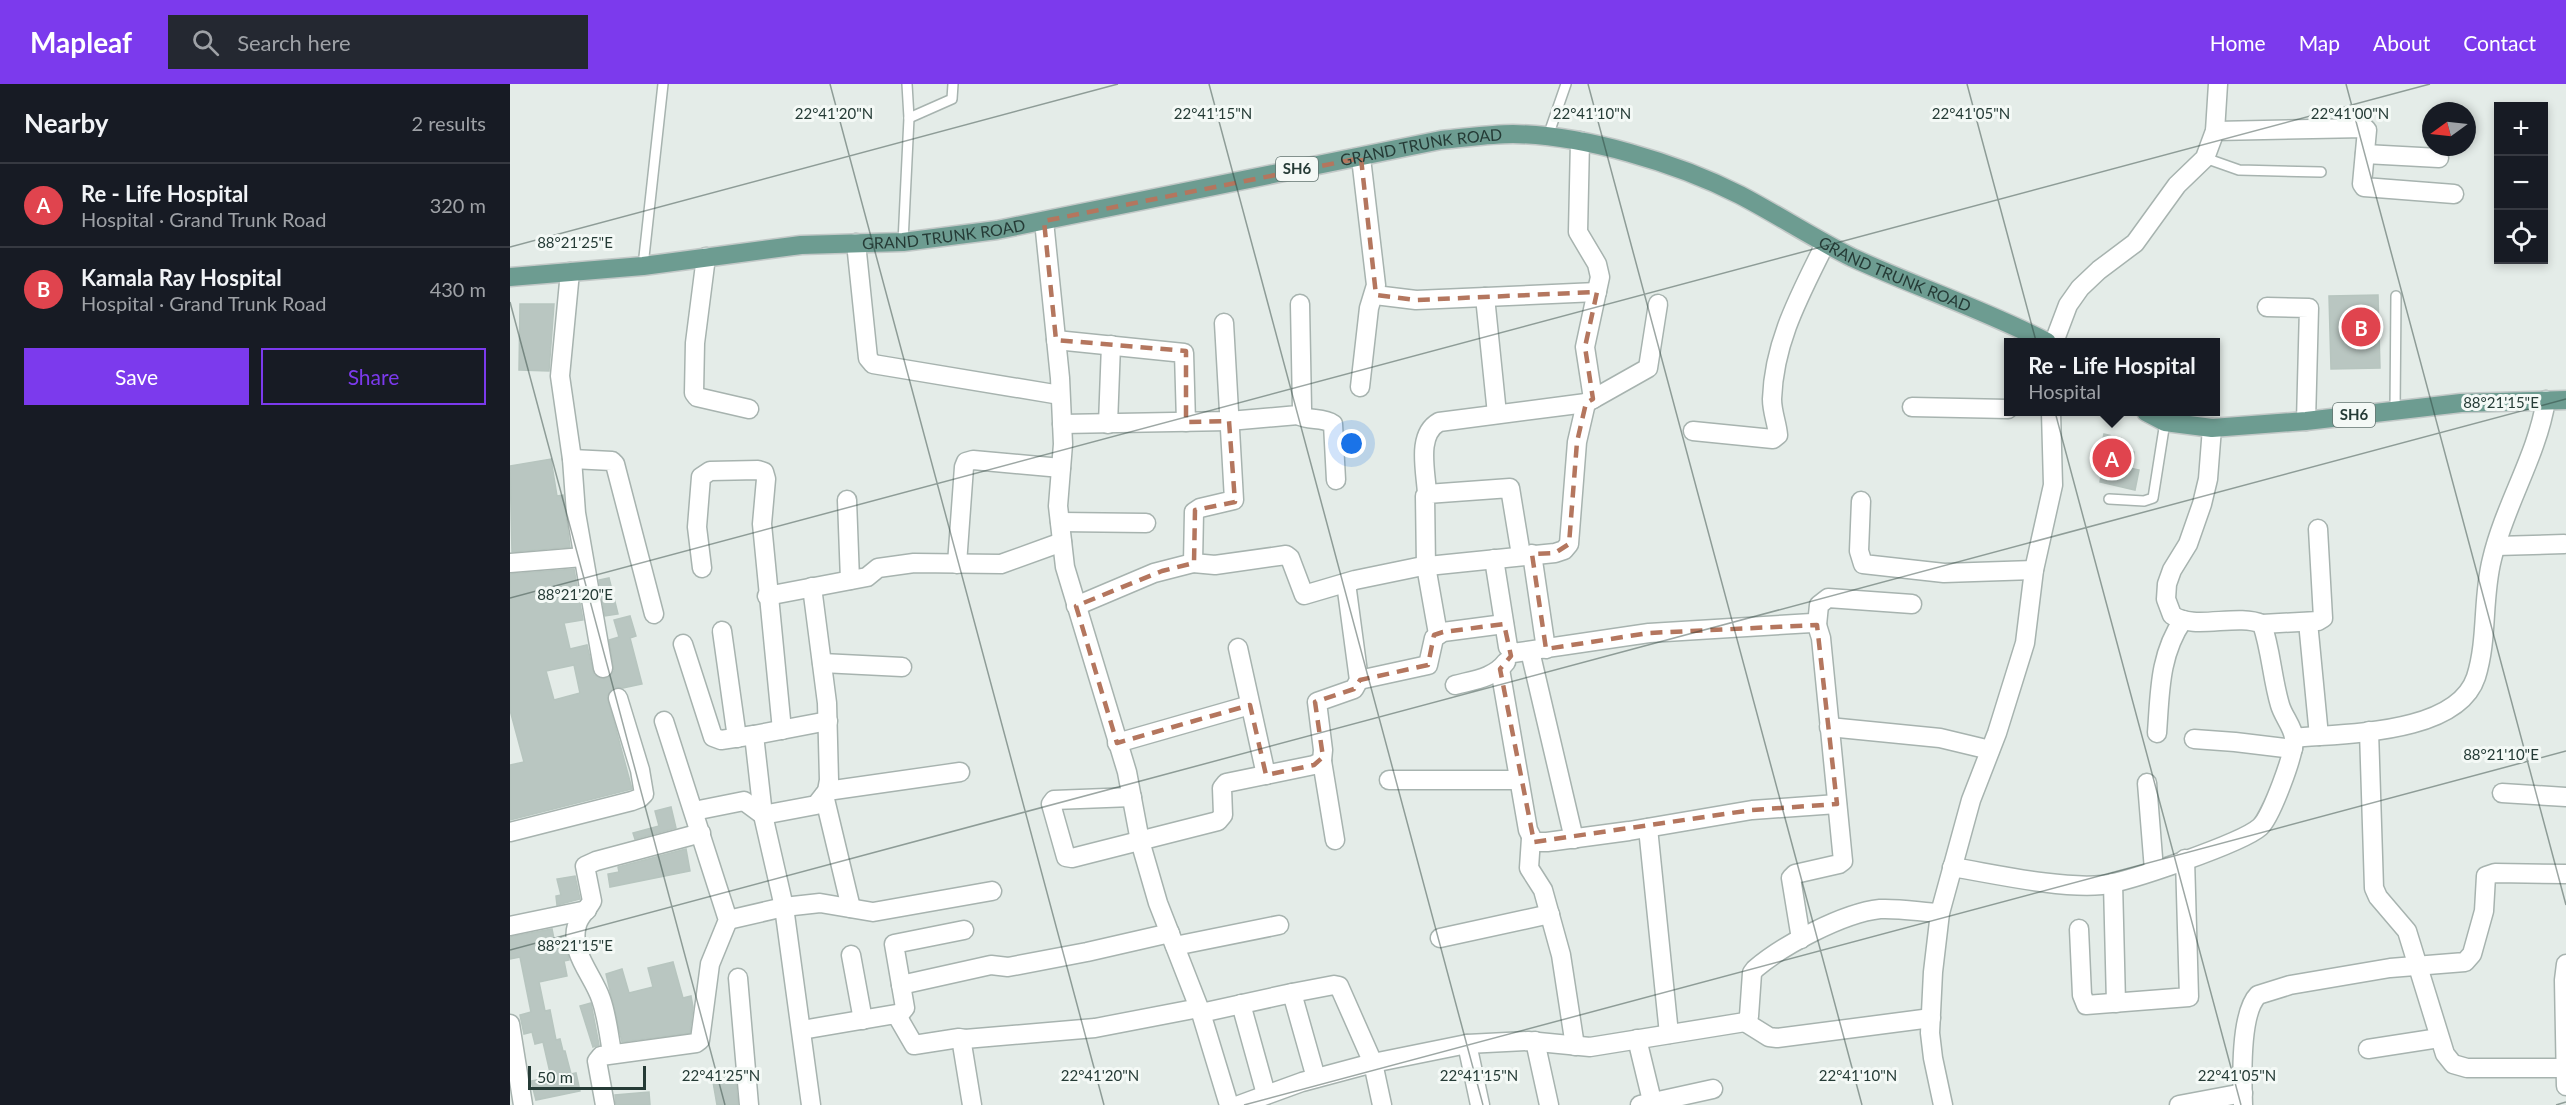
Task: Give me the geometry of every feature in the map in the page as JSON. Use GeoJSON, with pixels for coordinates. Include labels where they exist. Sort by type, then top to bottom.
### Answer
{"type":"FeatureCollection","features":[{"type":"Feature","properties":{"kind":"main road","name":"GRAND TRUNK ROAD"},"geometry":{"type":"LineString","coordinates":[[510,277],[644,266],[801,245],[903,242],[997,230],[1441,140],[1512,134],[1580,141],[1646,159],[1707,180],[1740,195],[1825,244],[2000,318],[2039,338]]}},
{"type":"Feature","properties":{"kind":"main road","name":"SH6"},"geometry":{"type":"LineString","coordinates":[[2155,416],[2165,422],[2212,428],[2306,421],[2461,404],[2566,400]]}},
{"type":"Feature","properties":{"kind":"street"},"geometry":{"type":"LineString","coordinates":[[2056,338],[2068,305],[2080,288],[2135,243],[2177,185],[2205,158],[2215,131],[2218,84]]}},
{"type":"Feature","properties":{"kind":"street"},"geometry":{"type":"LineString","coordinates":[[2215,131],[2365,128],[2367,130],[2362,184],[2364,187],[2454,194]]}},
{"type":"Feature","properties":{"kind":"street"},"geometry":{"type":"LineString","coordinates":[[1076,606],[1154,573],[1193,563],[1215,565],[1286,555],[1290,558],[1303,595],[1346,582],[1426,566],[1555,553],[1564,550],[1569,544],[1577,442],[1590,401],[1585,347],[1600,277],[1597,264],[1578,231],[1580,141]]}},
{"type":"Feature","properties":{"kind":"street"},"geometry":{"type":"LineString","coordinates":[[2365,154],[2439,158]]}},
{"type":"Feature","properties":{"kind":"street"},"geometry":{"type":"LineString","coordinates":[[1360,387],[1369,308],[1375,295],[1376,285],[1361,158]]}},
{"type":"Feature","properties":{"kind":"street"},"geometry":{"type":"LineString","coordinates":[[1044,220],[1062,424],[1058,506],[1065,567],[1132,797],[1140,841],[1158,903],[1200,1011],[1229,1105]]}},
{"type":"Feature","properties":{"kind":"street"},"geometry":{"type":"LineString","coordinates":[[856,243],[868,358],[873,364],[1060,395]]}},
{"type":"Feature","properties":{"kind":"street"},"geometry":{"type":"LineString","coordinates":[[1693,430],[1768,439],[1777,438],[1772,401],[1777,354],[1795,303],[1825,244]]}},
{"type":"Feature","properties":{"kind":"street"},"geometry":{"type":"LineString","coordinates":[[706,256],[695,343],[694,393],[697,397],[748,409]]}},
{"type":"Feature","properties":{"kind":"street"},"geometry":{"type":"LineString","coordinates":[[570,272],[560,364],[576,513],[603,668]]}},
{"type":"Feature","properties":{"kind":"street"},"geometry":{"type":"LineString","coordinates":[[1375,295],[1416,300],[1597,292]]}},
{"type":"Feature","properties":{"kind":"street"},"geometry":{"type":"LineString","coordinates":[[1485,297],[1497,414]]}},
{"type":"Feature","properties":{"kind":"street"},"geometry":{"type":"LineString","coordinates":[[1298,415],[1302,409],[1300,304]]}},
{"type":"Feature","properties":{"kind":"street"},"geometry":{"type":"LineString","coordinates":[[1438,634],[1426,566],[1425,496],[1427,494],[1424,441],[1430,427],[1439,422],[1590,401],[1648,368],[1658,304]]}},
{"type":"Feature","properties":{"kind":"street"},"geometry":{"type":"LineString","coordinates":[[2267,307],[2309,308],[2306,421]]}},
{"type":"Feature","properties":{"kind":"street"},"geometry":{"type":"LineString","coordinates":[[1193,563],[1194,512],[1200,508],[1234,500],[1224,323]]}},
{"type":"Feature","properties":{"kind":"street"},"geometry":{"type":"LineString","coordinates":[[1056,340],[1184,353],[1186,422]]}},
{"type":"Feature","properties":{"kind":"street"},"geometry":{"type":"LineString","coordinates":[[1108,424],[1111,345]]}},
{"type":"Feature","properties":{"kind":"street"},"geometry":{"type":"LineString","coordinates":[[2194,739],[2293,744],[2319,736],[2400,727],[2433,716],[2452,706],[2468,692],[2478,668],[2487,586],[2496,546],[2513,494],[2538,440],[2546,400]]}},
{"type":"Feature","properties":{"kind":"street"},"geometry":{"type":"LineString","coordinates":[[1912,407],[2004,409]]}},
{"type":"Feature","properties":{"kind":"street"},"geometry":{"type":"LineString","coordinates":[[1062,424],[1229,422],[1298,415],[1306,419],[1329,421],[1333,424],[1336,480]]}},
{"type":"Feature","properties":{"kind":"street"},"geometry":{"type":"LineString","coordinates":[[1943,1105],[1933,1058],[1931,1018],[1941,913],[1971,800],[2025,643],[2034,570],[2053,485],[2051,416]]}},
{"type":"Feature","properties":{"kind":"street"},"geometry":{"type":"LineString","coordinates":[[2212,428],[2208,478],[2202,504],[2188,544],[2169,576],[2166,592],[2169,611],[2176,618],[2262,624],[2308,622],[2324,618],[2318,529]]}},
{"type":"Feature","properties":{"kind":"street"},"geometry":{"type":"LineString","coordinates":[[572,459],[612,461],[615,464],[654,614]]}},
{"type":"Feature","properties":{"kind":"street"},"geometry":{"type":"LineString","coordinates":[[957,564],[966,462],[973,460],[1061,468]]}},
{"type":"Feature","properties":{"kind":"street"},"geometry":{"type":"LineString","coordinates":[[702,568],[697,527],[701,477],[710,471],[761,470],[766,479],[762,524],[767,596],[782,730]]}},
{"type":"Feature","properties":{"kind":"street"},"geometry":{"type":"LineString","coordinates":[[1427,494],[1510,488],[1527,555],[1530,651],[1574,838]]}},
{"type":"Feature","properties":{"kind":"street"},"geometry":{"type":"LineString","coordinates":[[847,500],[850,580]]}},
{"type":"Feature","properties":{"kind":"street"},"geometry":{"type":"LineString","coordinates":[[1861,501],[1858,551],[1863,564],[1944,573],[2034,570]]}},
{"type":"Feature","properties":{"kind":"street"},"geometry":{"type":"LineString","coordinates":[[1060,522],[1146,523]]}},
{"type":"Feature","properties":{"kind":"street"},"geometry":{"type":"LineString","coordinates":[[767,596],[869,577],[876,569],[921,562],[1001,564],[1062,542]]}},
{"type":"Feature","properties":{"kind":"street"},"geometry":{"type":"LineString","coordinates":[[2496,546],[2564,544]]}},
{"type":"Feature","properties":{"kind":"street"},"geometry":{"type":"LineString","coordinates":[[510,562],[584,557]]}},
{"type":"Feature","properties":{"kind":"street"},"geometry":{"type":"LineString","coordinates":[[1494,559],[1508,647],[1530,651],[1649,633],[1812,623],[1817,625]]}},
{"type":"Feature","properties":{"kind":"street"},"geometry":{"type":"LineString","coordinates":[[1335,840],[1322,762],[1323,750],[1316,704],[1320,700],[1354,689],[1359,680],[1346,582]]}},
{"type":"Feature","properties":{"kind":"street"},"geometry":{"type":"LineString","coordinates":[[812,587],[828,721],[826,793],[851,908]]}},
{"type":"Feature","properties":{"kind":"street"},"geometry":{"type":"LineString","coordinates":[[1801,939],[1791,878],[1795,874],[1842,862],[1821,638],[1817,625],[1819,605],[1828,598],[1912,604]]}},
{"type":"Feature","properties":{"kind":"street"},"geometry":{"type":"LineString","coordinates":[[2157,733],[2164,660],[2168,646],[2183,620]]}},
{"type":"Feature","properties":{"kind":"street"},"geometry":{"type":"LineString","coordinates":[[2308,622],[2319,736]]}},
{"type":"Feature","properties":{"kind":"street"},"geometry":{"type":"LineString","coordinates":[[1359,680],[1428,665],[1434,638],[1438,634],[1504,624]]}},
{"type":"Feature","properties":{"kind":"street"},"geometry":{"type":"LineString","coordinates":[[1952,867],[2067,884],[2092,885],[2114,882],[2154,870],[2243,837],[2259,828],[2272,809],[2293,744],[2278,697],[2262,624]]}},
{"type":"Feature","properties":{"kind":"street"},"geometry":{"type":"LineString","coordinates":[[722,631],[784,907],[811,1105]]}},
{"type":"Feature","properties":{"kind":"street"},"geometry":{"type":"LineString","coordinates":[[683,644],[709,731],[716,740],[828,721]]}},
{"type":"Feature","properties":{"kind":"street"},"geometry":{"type":"LineString","coordinates":[[1238,648],[1266,775]]}},
{"type":"Feature","properties":{"kind":"street"},"geometry":{"type":"LineString","coordinates":[[1455,685],[1488,676],[1530,651]]}},
{"type":"Feature","properties":{"kind":"street"},"geometry":{"type":"LineString","coordinates":[[822,663],[902,667]]}},
{"type":"Feature","properties":{"kind":"street"},"geometry":{"type":"LineString","coordinates":[[1500,669],[1531,838],[1528,868],[1543,890],[1565,968],[1575,1046]]}},
{"type":"Feature","properties":{"kind":"street"},"geometry":{"type":"LineString","coordinates":[[510,832],[632,801],[644,794],[640,770],[618,698]]}},
{"type":"Feature","properties":{"kind":"street"},"geometry":{"type":"LineString","coordinates":[[1117,743],[1250,705]]}},
{"type":"Feature","properties":{"kind":"street"},"geometry":{"type":"LineString","coordinates":[[605,1105],[597,1061],[601,1056],[696,1043],[700,1040],[710,964],[728,920],[664,721]]}},
{"type":"Feature","properties":{"kind":"street"},"geometry":{"type":"LineString","coordinates":[[1829,727],[1940,738],[1990,750]]}},
{"type":"Feature","properties":{"kind":"street"},"geometry":{"type":"LineString","coordinates":[[2369,731],[2374,888],[2378,897],[2407,931],[2439,1038],[2449,1060],[2460,1066],[2565,1060]]}},
{"type":"Feature","properties":{"kind":"street"},"geometry":{"type":"LineString","coordinates":[[1132,797],[1056,799],[1052,804],[1067,858],[1218,821],[1223,816],[1223,785],[1322,762]]}},
{"type":"Feature","properties":{"kind":"street"},"geometry":{"type":"LineString","coordinates":[[694,812],[744,801],[763,815],[813,806],[826,793],[960,772]]}},
{"type":"Feature","properties":{"kind":"street"},"geometry":{"type":"LineString","coordinates":[[1389,780],[1519,780]]}},
{"type":"Feature","properties":{"kind":"street"},"geometry":{"type":"LineString","coordinates":[[2147,783],[2154,870]]}},
{"type":"Feature","properties":{"kind":"street"},"geometry":{"type":"LineString","coordinates":[[2502,793],[2566,797]]}},
{"type":"Feature","properties":{"kind":"street"},"geometry":{"type":"LineString","coordinates":[[1531,838],[1540,843],[1752,810],[1837,804]]}},
{"type":"Feature","properties":{"kind":"street"},"geometry":{"type":"LineString","coordinates":[[1648,828],[1669,1034]]}},
{"type":"Feature","properties":{"kind":"street"},"geometry":{"type":"LineString","coordinates":[[612,1053],[601,998],[580,958],[576,927],[592,901],[584,868],[586,864],[701,833]]}},
{"type":"Feature","properties":{"kind":"street"},"geometry":{"type":"LineString","coordinates":[[2079,929],[2084,1003],[2089,1005],[2185,999],[2190,996],[2185,859]]}},
{"type":"Feature","properties":{"kind":"street"},"geometry":{"type":"LineString","coordinates":[[2179,1105],[2243,1099],[2242,1063],[2249,1009],[2258,995],[2290,985],[2417,964],[2462,963],[2469,959],[2484,911],[2484,881],[2487,875],[2566,874]]}},
{"type":"Feature","properties":{"kind":"street"},"geometry":{"type":"LineString","coordinates":[[2114,882],[2116,1003]]}},
{"type":"Feature","properties":{"kind":"street"},"geometry":{"type":"LineString","coordinates":[[728,920],[784,907],[820,903],[873,912],[992,891]]}},
{"type":"Feature","properties":{"kind":"street"},"geometry":{"type":"LineString","coordinates":[[1745,1022],[1749,1016],[1752,973],[1801,939],[1844,919],[1871,911],[1882,909],[1941,913]]}},
{"type":"Feature","properties":{"kind":"street"},"geometry":{"type":"LineString","coordinates":[[510,926],[587,910]]}},
{"type":"Feature","properties":{"kind":"street"},"geometry":{"type":"LineString","coordinates":[[1440,938],[1550,914]]}},
{"type":"Feature","properties":{"kind":"street"},"geometry":{"type":"LineString","coordinates":[[901,985],[991,965],[1008,967],[1087,952],[1279,925]]}},
{"type":"Feature","properties":{"kind":"street"},"geometry":{"type":"LineString","coordinates":[[802,1030],[898,1015],[905,1008],[894,944],[964,930]]}},
{"type":"Feature","properties":{"kind":"street"},"geometry":{"type":"LineString","coordinates":[[851,955],[863,1020]]}},
{"type":"Feature","properties":{"kind":"street"},"geometry":{"type":"LineString","coordinates":[[2566,963],[2564,980],[2566,1086]]}},
{"type":"Feature","properties":{"kind":"street"},"geometry":{"type":"LineString","coordinates":[[738,978],[749,1105]]}},
{"type":"Feature","properties":{"kind":"street"},"geometry":{"type":"LineString","coordinates":[[898,1015],[914,1045],[959,1038],[1095,1028],[1241,1004],[1334,985],[1339,986],[1373,1063],[1382,1105]]}},
{"type":"Feature","properties":{"kind":"street"},"geometry":{"type":"LineString","coordinates":[[1292,993],[1316,1078]]}},
{"type":"Feature","properties":{"kind":"street"},"geometry":{"type":"LineString","coordinates":[[1241,1004],[1274,1096]]}},
{"type":"Feature","properties":{"kind":"street"},"geometry":{"type":"LineString","coordinates":[[1239,1105],[1274,1096],[1316,1078],[1373,1063],[1467,1044],[1535,1041],[1590,1047],[1745,1022],[1769,1037],[1777,1038],[1931,1018]]}},
{"type":"Feature","properties":{"kind":"street"},"geometry":{"type":"LineString","coordinates":[[510,1024],[523,1105]]}},
{"type":"Feature","properties":{"kind":"street"},"geometry":{"type":"LineString","coordinates":[[2368,1049],[2439,1038]]}},
{"type":"Feature","properties":{"kind":"street"},"geometry":{"type":"LineString","coordinates":[[965,1039],[962,1044],[972,1105]]}},
{"type":"Feature","properties":{"kind":"street"},"geometry":{"type":"LineString","coordinates":[[1637,1040],[1648,1104],[1713,1089]]}},
{"type":"Feature","properties":{"kind":"street"},"geometry":{"type":"LineString","coordinates":[[1535,1041],[1549,1105]]}},
{"type":"Feature","properties":{"kind":"street"},"geometry":{"type":"LineString","coordinates":[[1467,1044],[1480,1105]]}},
{"type":"Feature","properties":{"kind":"lane"},"geometry":{"type":"LineString","coordinates":[[644,266],[663,84]]}},
{"type":"Feature","properties":{"kind":"lane"},"geometry":{"type":"LineString","coordinates":[[903,242],[909,118],[907,84]]}},
{"type":"Feature","properties":{"kind":"lane"},"geometry":{"type":"LineString","coordinates":[[909,118],[952,99],[953,84]]}},
{"type":"Feature","properties":{"kind":"lane"},"geometry":{"type":"LineString","coordinates":[[1548,136],[1566,84]]}},
{"type":"Feature","properties":{"kind":"lane"},"geometry":{"type":"LineString","coordinates":[[2205,158],[2239,170],[2321,172]]}},
{"type":"Feature","properties":{"kind":"lane"},"geometry":{"type":"LineString","coordinates":[[2395,411],[2396,296]]}},
{"type":"Feature","properties":{"kind":"lane"},"geometry":{"type":"LineString","coordinates":[[2109,499],[2144,501],[2153,498],[2165,422]]}},
{"type":"Feature","properties":{"kind":"highlighted area"},"geometry":{"type":"Polygon","coordinates":[[[1361,158],[1376,295],[1416,300],[1597,292],[1585,347],[1593,399],[1586,403],[1577,442],[1569,544],[1555,553],[1532,554],[1546,649],[1649,633],[1817,625],[1837,804],[1752,810],[1534,842],[1500,669],[1511,656],[1504,624],[1434,635],[1428,665],[1360,680],[1354,689],[1315,702],[1323,757],[1314,765],[1266,775],[1250,705],[1117,743],[1076,606],[1162,571],[1194,563],[1195,510],[1235,502],[1229,421],[1186,422],[1186,351],[1056,340],[1044,221],[1361,158]]]}},
{"type":"Feature","properties":{"kind":"building"},"geometry":{"type":"Polygon","coordinates":[[[2378,295],[2380,368],[2331,369],[2329,296],[2378,295]]]}},
{"type":"Feature","properties":{"kind":"building"},"geometry":{"type":"Polygon","coordinates":[[[520,304],[554,304],[549,371],[519,370],[520,304]]]}},
{"type":"Feature","properties":{"kind":"building"},"geometry":{"type":"Polygon","coordinates":[[[2104,434],[2121,438],[2118,448],[2134,452],[2130,468],[2139,470],[2135,490],[2100,482],[2102,470],[2096,469],[2104,434]]]}},
{"type":"Feature","properties":{"kind":"building"},"geometry":{"type":"Polygon","coordinates":[[[551,459],[557,496],[563,495],[570,547],[512,552],[510,466],[551,459]]]}},
{"type":"Feature","properties":{"kind":"building"},"geometry":{"type":"Polygon","coordinates":[[[574,569],[583,620],[564,623],[570,649],[587,645],[594,675],[605,679],[614,671],[609,640],[619,637],[614,620],[630,616],[636,636],[630,638],[642,684],[623,688],[614,687],[607,696],[632,789],[510,820],[510,765],[524,762],[510,710],[510,574],[574,569]],[[574,665],[546,671],[554,700],[580,693],[574,665]]]}},
{"type":"Feature","properties":{"kind":"building"},"geometry":{"type":"Polygon","coordinates":[[[609,578],[618,614],[605,616],[599,580],[609,578]]]}},
{"type":"Feature","properties":{"kind":"building"},"geometry":{"type":"Polygon","coordinates":[[[671,807],[676,828],[635,839],[633,833],[659,826],[655,811],[671,807]]]}},
{"type":"Feature","properties":{"kind":"building"},"geometry":{"type":"Polygon","coordinates":[[[686,849],[690,871],[610,887],[608,874],[619,872],[618,867],[686,849]]]}},
{"type":"Feature","properties":{"kind":"building"},"geometry":{"type":"Polygon","coordinates":[[[575,876],[580,899],[557,905],[556,896],[561,895],[557,879],[575,876]]]}},
{"type":"Feature","properties":{"kind":"building"},"geometry":{"type":"Polygon","coordinates":[[[552,929],[554,939],[564,937],[569,960],[564,961],[567,976],[539,982],[545,1011],[550,1010],[556,1040],[560,1039],[571,1074],[576,1073],[580,1091],[536,1100],[531,1081],[551,1077],[543,1042],[535,1044],[532,1032],[524,1034],[520,1015],[531,1012],[520,957],[510,959],[510,937],[552,929]]]}},
{"type":"Feature","properties":{"kind":"building"},"geometry":{"type":"Polygon","coordinates":[[[673,962],[683,998],[691,996],[693,1007],[690,1033],[622,1042],[606,974],[622,969],[629,993],[653,987],[648,968],[673,962]]]}},
{"type":"Feature","properties":{"kind":"building"},"geometry":{"type":"Polygon","coordinates":[[[591,1003],[599,1045],[593,1047],[580,1006],[591,1003]]]}},
{"type":"Feature","properties":{"kind":"building"},"geometry":{"type":"Polygon","coordinates":[[[735,1072],[738,1105],[717,1105],[712,1076],[735,1072]]]}},
{"type":"Feature","properties":{"kind":"building"},"geometry":{"type":"Polygon","coordinates":[[[649,1092],[650,1105],[616,1105],[615,1095],[649,1092]]]}},
{"type":"Feature","properties":{"kind":"place","name":"Kamala Ray Hospital"},"geometry":{"type":"Point","coordinates":[2361,327]}},
{"type":"Feature","properties":{"kind":"place","name":"Re - Life Hospital"},"geometry":{"type":"Point","coordinates":[2112,458]}}]}
